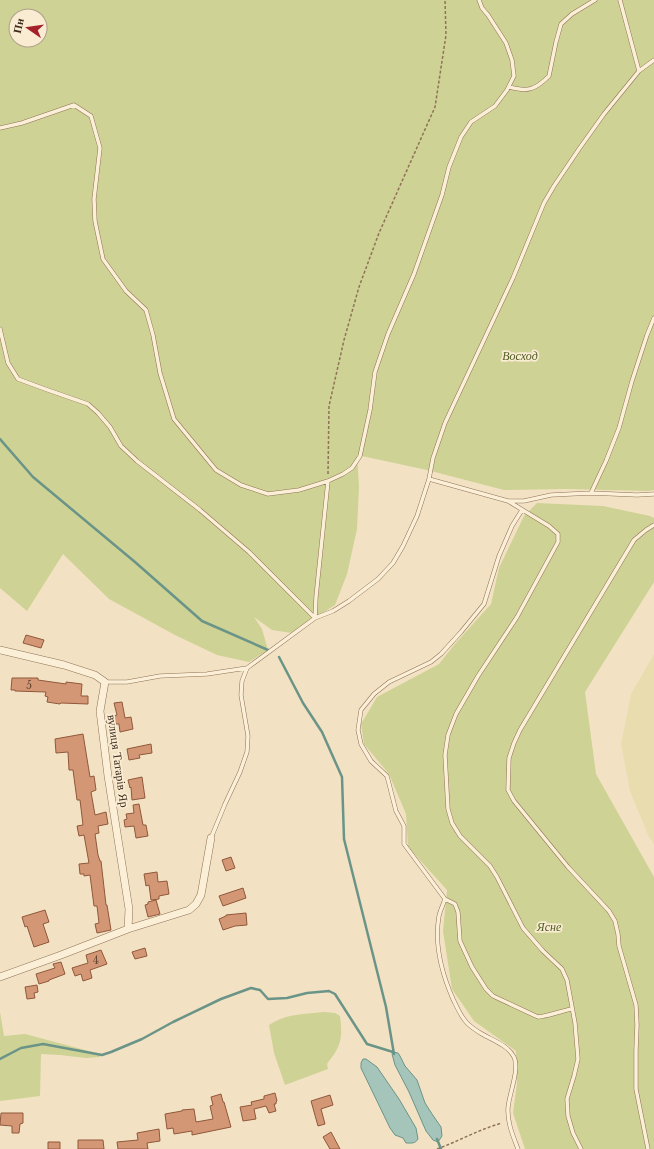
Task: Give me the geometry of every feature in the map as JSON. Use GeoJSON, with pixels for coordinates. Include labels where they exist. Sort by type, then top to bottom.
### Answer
{"type":"FeatureCollection","features":[{"type":"Feature","properties":{"kind":"street"},"geometry":{"type":"LineString","coordinates":[[0,650],[95,675],[105,682]]}},
{"type":"Feature","properties":{"kind":"street","name":"вулиця Татарів Яр"},"geometry":{"type":"LineString","coordinates":[[105,682],[100,711],[108,776],[129,909],[128,930]]}},
{"type":"Feature","properties":{"kind":"street"},"geometry":{"type":"LineString","coordinates":[[0,977],[61,956],[128,930],[189,910],[196,904],[201,896],[211,838]]}},
{"type":"Feature","properties":{"kind":"lane"},"geometry":{"type":"LineString","coordinates":[[0,128],[22,123],[74,105],[91,116],[100,148],[94,198],[95,221],[103,259],[126,291],[146,310],[153,335],[160,373],[174,419],[216,470],[240,485],[268,494],[299,490],[328,481],[343,474],[352,468],[360,456],[370,410],[375,372],[388,334],[414,274],[442,196],[461,136],[471,122],[495,106],[514,76],[512,60],[506,43],[482,8],[479,0]]}},
{"type":"Feature","properties":{"kind":"lane"},"geometry":{"type":"LineString","coordinates":[[509,86],[522,90],[535,88],[550,76],[561,24],[572,14],[595,0]]}},
{"type":"Feature","properties":{"kind":"lane"},"geometry":{"type":"LineString","coordinates":[[620,0],[639,71]]}},
{"type":"Feature","properties":{"kind":"lane"},"geometry":{"type":"LineString","coordinates":[[105,682],[127,682],[160,676],[207,674],[246,668],[314,618],[333,612],[349,601],[378,579],[393,563],[417,516],[429,479],[433,458],[445,423],[513,278],[544,203],[554,186],[604,114],[639,71],[654,60]]}},
{"type":"Feature","properties":{"kind":"lane"},"geometry":{"type":"LineString","coordinates":[[591,493],[619,428],[634,375],[654,318]]}},
{"type":"Feature","properties":{"kind":"lane"},"geometry":{"type":"LineString","coordinates":[[0,329],[8,363],[18,379],[88,404],[110,427],[121,446],[137,462],[200,510],[249,552],[314,618]]}},
{"type":"Feature","properties":{"kind":"lane"},"geometry":{"type":"LineString","coordinates":[[429,479],[508,502],[549,526],[558,534],[558,542],[516,616],[456,714],[448,735],[445,755],[448,809],[452,824],[460,836],[490,866],[523,928],[543,952],[562,969],[567,980],[575,1024],[578,1059],[567,1099],[568,1116],[573,1133],[581,1149]]}},
{"type":"Feature","properties":{"kind":"lane"},"geometry":{"type":"LineString","coordinates":[[314,618],[328,481]]}},
{"type":"Feature","properties":{"kind":"lane"},"geometry":{"type":"LineString","coordinates":[[508,502],[524,501],[551,495],[591,493],[638,496],[654,494]]}},
{"type":"Feature","properties":{"kind":"lane"},"geometry":{"type":"LineString","coordinates":[[522,510],[512,526],[499,556],[484,604],[441,654],[431,662],[389,682],[374,694],[361,710],[358,730],[361,744],[371,761],[387,776],[396,811],[404,826],[404,844],[445,899],[454,904],[458,912],[460,941],[463,951],[486,989],[493,996],[538,1017],[572,1008]]}},
{"type":"Feature","properties":{"kind":"lane"},"geometry":{"type":"LineString","coordinates":[[648,1149],[636,1089],[636,1005],[633,990],[619,946],[615,921],[609,911],[568,867],[514,801],[508,790],[509,758],[520,730],[634,540],[654,525]]}},
{"type":"Feature","properties":{"kind":"lane"},"geometry":{"type":"LineString","coordinates":[[211,838],[240,772],[247,752],[248,736],[241,695],[242,681],[246,668]]}},
{"type":"Feature","properties":{"kind":"lane"},"geometry":{"type":"LineString","coordinates":[[445,899],[439,915],[438,932],[441,966],[458,1010],[466,1022],[507,1049],[514,1057],[515,1066],[508,1108],[509,1122],[518,1149]]}},
{"type":"Feature","properties":{"kind":"path"},"geometry":{"type":"LineString","coordinates":[[328,481],[329,406],[344,340],[359,287],[379,233],[435,107],[446,35],[445,0]]}},
{"type":"Feature","properties":{"kind":"path"},"geometry":{"type":"LineString","coordinates":[[437,1149],[488,1127],[509,1122]]}},
{"type":"Feature","properties":{"kind":"shaded area"},"geometry":{"type":"Polygon","coordinates":[[[654,654],[654,844],[648,835],[630,791],[621,744],[631,694],[654,654]]]}},
{"type":"Feature","properties":{"kind":"green space","name":"Восход"},"geometry":{"type":"Polygon","coordinates":[[[0,0],[654,0],[654,490],[504,490],[427,470],[357,455],[359,487],[357,529],[347,574],[335,605],[292,633],[272,630],[254,617],[262,629],[268,650],[249,662],[217,655],[175,635],[109,599],[63,554],[27,611],[0,588],[0,0]]]}},
{"type":"Feature","properties":{"kind":"green space","name":"Ясне"},"geometry":{"type":"Polygon","coordinates":[[[537,503],[603,506],[654,518],[654,582],[585,692],[596,774],[654,877],[654,1149],[525,1149],[513,1113],[517,1084],[516,1051],[474,1021],[452,989],[443,931],[447,890],[408,847],[406,814],[389,774],[364,744],[361,724],[377,697],[439,664],[491,604],[499,568],[524,516],[537,503]]]}},
{"type":"Feature","properties":{"kind":"green space"},"geometry":{"type":"Polygon","coordinates":[[[0,1012],[4,1036],[25,1034],[100,1054],[100,1057],[86,1058],[41,1054],[40,1096],[0,1101],[0,1012]]]}},
{"type":"Feature","properties":{"kind":"green space"},"geometry":{"type":"Polygon","coordinates":[[[324,1012],[335,1013],[340,1016],[341,1025],[339,1044],[335,1053],[327,1064],[328,1069],[285,1085],[274,1053],[269,1025],[275,1021],[288,1017],[324,1012]]]}},
{"type":"Feature","properties":{"kind":"water"},"geometry":{"type":"Polygon","coordinates":[[[393,1052],[398,1053],[405,1066],[417,1080],[425,1103],[441,1127],[442,1136],[438,1142],[433,1140],[426,1131],[395,1065],[392,1054],[393,1052]]]}},
{"type":"Feature","properties":{"kind":"water"},"geometry":{"type":"Polygon","coordinates":[[[363,1059],[366,1059],[377,1067],[399,1099],[416,1128],[418,1139],[416,1142],[406,1143],[403,1138],[395,1135],[390,1128],[361,1068],[363,1059]]]}},
{"type":"Feature","properties":{"kind":"building"},"geometry":{"type":"Polygon","coordinates":[[[26,635],[44,640],[41,648],[23,643],[26,635]]]}},
{"type":"Feature","properties":{"kind":"building"},"geometry":{"type":"Polygon","coordinates":[[[12,678],[38,678],[38,680],[66,684],[66,682],[82,684],[81,696],[88,696],[88,704],[60,704],[47,702],[48,697],[45,696],[46,692],[11,690],[12,678]]]}},
{"type":"Feature","properties":{"kind":"building"},"geometry":{"type":"Polygon","coordinates":[[[122,702],[125,718],[131,717],[133,729],[120,732],[119,724],[116,724],[114,716],[117,715],[114,703],[122,702]]]}},
{"type":"Feature","properties":{"kind":"building"},"geometry":{"type":"Polygon","coordinates":[[[83,734],[90,777],[94,776],[96,790],[91,792],[95,815],[106,812],[108,824],[98,826],[99,833],[95,834],[98,855],[101,861],[106,905],[111,930],[97,933],[95,924],[99,923],[97,906],[94,906],[90,875],[84,876],[84,874],[80,874],[79,864],[89,863],[84,835],[79,836],[77,826],[83,825],[80,800],[77,800],[73,770],[69,770],[68,752],[56,753],[55,739],[83,734]]]}},
{"type":"Feature","properties":{"kind":"building"},"geometry":{"type":"Polygon","coordinates":[[[151,744],[152,753],[139,755],[140,758],[129,760],[127,749],[151,744]]]}},
{"type":"Feature","properties":{"kind":"building"},"geometry":{"type":"Polygon","coordinates":[[[142,777],[145,798],[132,800],[131,787],[130,788],[128,780],[142,777]]]}},
{"type":"Feature","properties":{"kind":"building"},"geometry":{"type":"Polygon","coordinates":[[[139,804],[143,825],[146,825],[148,836],[136,838],[134,826],[125,827],[124,820],[127,819],[126,814],[134,813],[133,805],[139,804]]]}},
{"type":"Feature","properties":{"kind":"building"},"geometry":{"type":"Polygon","coordinates":[[[231,857],[235,868],[226,871],[222,860],[231,857]]]}},
{"type":"Feature","properties":{"kind":"building"},"geometry":{"type":"Polygon","coordinates":[[[157,872],[158,882],[167,881],[169,894],[159,896],[159,899],[151,900],[149,885],[146,886],[144,874],[157,872]]]}},
{"type":"Feature","properties":{"kind":"building"},"geometry":{"type":"Polygon","coordinates":[[[243,888],[246,898],[223,906],[219,896],[243,888]]]}},
{"type":"Feature","properties":{"kind":"building"},"geometry":{"type":"Polygon","coordinates":[[[156,900],[160,914],[148,917],[145,905],[148,904],[148,902],[156,900]]]}},
{"type":"Feature","properties":{"kind":"building"},"geometry":{"type":"Polygon","coordinates":[[[45,910],[49,922],[43,924],[49,942],[34,947],[27,926],[25,927],[22,917],[45,910]]]}},
{"type":"Feature","properties":{"kind":"building"},"geometry":{"type":"Polygon","coordinates":[[[246,913],[247,925],[235,926],[223,930],[219,919],[226,915],[246,913]]]}},
{"type":"Feature","properties":{"kind":"building"},"geometry":{"type":"Polygon","coordinates":[[[145,948],[147,956],[135,959],[132,952],[145,948]]]}},
{"type":"Feature","properties":{"kind":"building"},"geometry":{"type":"Polygon","coordinates":[[[101,950],[107,964],[90,970],[92,978],[83,981],[81,974],[75,976],[72,968],[88,963],[86,955],[101,950]]]}},
{"type":"Feature","properties":{"kind":"building"},"geometry":{"type":"Polygon","coordinates":[[[61,962],[65,974],[39,984],[36,974],[55,968],[53,964],[61,962]]]}},
{"type":"Feature","properties":{"kind":"building"},"geometry":{"type":"Polygon","coordinates":[[[37,985],[38,992],[34,993],[35,998],[27,999],[25,987],[37,985]]]}},
{"type":"Feature","properties":{"kind":"building"},"geometry":{"type":"Polygon","coordinates":[[[275,1093],[277,1101],[276,1104],[274,1104],[276,1111],[269,1113],[266,1106],[254,1109],[256,1119],[243,1121],[240,1107],[252,1105],[251,1102],[264,1099],[264,1096],[275,1093]]]}},
{"type":"Feature","properties":{"kind":"building"},"geometry":{"type":"Polygon","coordinates":[[[221,1094],[231,1127],[192,1135],[192,1131],[174,1134],[173,1128],[167,1129],[165,1114],[182,1110],[194,1109],[196,1122],[213,1119],[210,1106],[213,1105],[211,1097],[221,1094]]]}},
{"type":"Feature","properties":{"kind":"building"},"geometry":{"type":"Polygon","coordinates":[[[330,1095],[333,1105],[321,1109],[325,1124],[318,1126],[311,1101],[330,1095]]]}},
{"type":"Feature","properties":{"kind":"building"},"geometry":{"type":"Polygon","coordinates":[[[1,1113],[23,1113],[23,1123],[20,1124],[19,1133],[12,1133],[12,1126],[0,1125],[1,1113]]]}},
{"type":"Feature","properties":{"kind":"building"},"geometry":{"type":"Polygon","coordinates":[[[159,1129],[160,1141],[147,1143],[148,1149],[118,1149],[117,1142],[138,1140],[137,1133],[159,1129]]]}},
{"type":"Feature","properties":{"kind":"building"},"geometry":{"type":"Polygon","coordinates":[[[331,1132],[340,1149],[330,1149],[323,1137],[331,1132]]]}},
{"type":"Feature","properties":{"kind":"building"},"geometry":{"type":"Polygon","coordinates":[[[78,1140],[103,1140],[104,1149],[78,1149],[78,1140]]]}},
{"type":"Feature","properties":{"kind":"building"},"geometry":{"type":"Polygon","coordinates":[[[48,1142],[60,1142],[60,1149],[48,1149],[48,1142]]]}},
{"type":"Feature","properties":{"kind":"waterway"},"geometry":{"type":"LineString","coordinates":[[0,439],[33,477],[135,562],[202,621],[268,650]]}},
{"type":"Feature","properties":{"kind":"waterway"},"geometry":{"type":"LineString","coordinates":[[279,657],[303,703],[322,732],[342,777],[344,839],[386,1007],[394,1054]]}},
{"type":"Feature","properties":{"kind":"waterway"},"geometry":{"type":"LineString","coordinates":[[0,1059],[21,1048],[43,1044],[102,1055],[142,1039],[221,999],[251,988],[260,990],[268,999],[287,998],[307,993],[329,991],[335,994],[367,1044],[393,1052]]}},
{"type":"Feature","properties":{"kind":"waterway"},"geometry":{"type":"LineString","coordinates":[[437,1139],[441,1149]]}}]}
